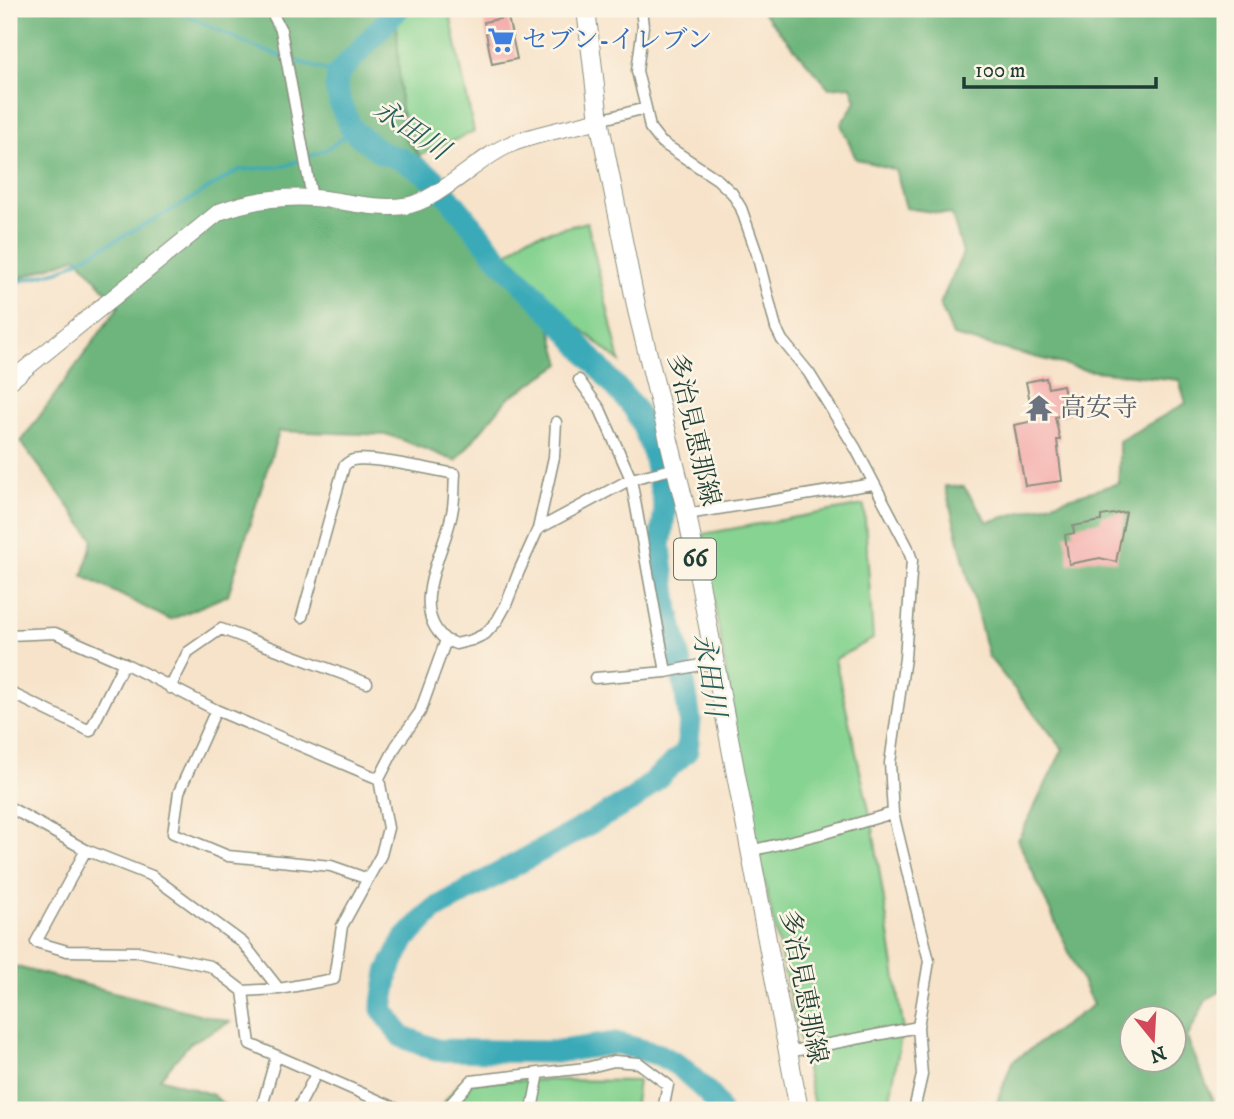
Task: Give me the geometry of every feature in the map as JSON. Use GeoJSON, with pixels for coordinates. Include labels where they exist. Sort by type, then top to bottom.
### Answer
{"type":"FeatureCollection","features":[{"type":"Feature","properties":{"kind":"main road","name":"多治見恵那線"},"geometry":{"type":"LineString","coordinates":[[586,9],[599,120],[673,469],[687,514],[710,663],[750,851],[799,1110]]}},
{"type":"Feature","properties":{"kind":"street"},"geometry":{"type":"LineString","coordinates":[[270,9],[281,30],[312,198]]}},
{"type":"Feature","properties":{"kind":"street"},"geometry":{"type":"LineString","coordinates":[[641,9],[643,26],[638,71],[650,128],[661,142],[717,179],[732,193],[741,208],[757,254],[776,328],[782,340],[809,373],[856,449],[908,547],[912,560],[905,658],[890,763],[893,813],[929,961],[918,1027],[922,1075],[914,1110]]}},
{"type":"Feature","properties":{"kind":"street"},"geometry":{"type":"LineString","coordinates":[[9,382],[219,212],[257,201],[312,198],[361,205],[406,206],[430,195],[509,144],[646,108]]}},
{"type":"Feature","properties":{"kind":"street"},"geometry":{"type":"LineString","coordinates":[[579,380],[600,409],[635,477],[669,671]]}},
{"type":"Feature","properties":{"kind":"street"},"geometry":{"type":"LineString","coordinates":[[302,617],[344,466],[351,460],[363,460],[455,474],[452,512],[429,594],[430,616],[436,633],[456,644],[485,634],[506,605],[538,529],[554,457],[556,422]]}},
{"type":"Feature","properties":{"kind":"street"},"geometry":{"type":"LineString","coordinates":[[538,529],[635,477],[673,469]]}},
{"type":"Feature","properties":{"kind":"street"},"geometry":{"type":"LineString","coordinates":[[687,514],[873,484]]}},
{"type":"Feature","properties":{"kind":"street"},"geometry":{"type":"LineString","coordinates":[[170,688],[188,652],[221,629],[367,683]]}},
{"type":"Feature","properties":{"kind":"street"},"geometry":{"type":"LineString","coordinates":[[11,638],[55,633],[124,663],[216,710],[379,779]]}},
{"type":"Feature","properties":{"kind":"street"},"geometry":{"type":"LineString","coordinates":[[86,850],[37,942],[67,951],[142,952],[210,966],[243,991],[279,989],[334,979],[342,926],[381,855],[388,828],[379,779],[396,746],[420,712],[446,640]]}},
{"type":"Feature","properties":{"kind":"street"},"geometry":{"type":"LineString","coordinates":[[9,692],[90,731],[124,663]]}},
{"type":"Feature","properties":{"kind":"street"},"geometry":{"type":"LineString","coordinates":[[595,678],[669,671],[710,663]]}},
{"type":"Feature","properties":{"kind":"street"},"geometry":{"type":"LineString","coordinates":[[216,710],[179,792],[173,833],[228,856],[331,866],[368,879]]}},
{"type":"Feature","properties":{"kind":"street"},"geometry":{"type":"LineString","coordinates":[[9,807],[86,850],[152,876],[243,943],[279,989]]}},
{"type":"Feature","properties":{"kind":"street"},"geometry":{"type":"LineString","coordinates":[[750,851],[893,813]]}},
{"type":"Feature","properties":{"kind":"street"},"geometry":{"type":"LineString","coordinates":[[243,991],[250,1044],[400,1110]]}},
{"type":"Feature","properties":{"kind":"street"},"geometry":{"type":"LineString","coordinates":[[788,1052],[918,1027]]}},
{"type":"Feature","properties":{"kind":"street"},"geometry":{"type":"LineString","coordinates":[[261,1110],[276,1057]]}},
{"type":"Feature","properties":{"kind":"street"},"geometry":{"type":"LineString","coordinates":[[444,1110],[471,1081],[586,1068],[614,1061],[639,1063],[668,1084],[663,1110]]}},
{"type":"Feature","properties":{"kind":"street"},"geometry":{"type":"LineString","coordinates":[[532,1110],[539,1073]]}},
{"type":"Feature","properties":{"kind":"street"},"geometry":{"type":"LineString","coordinates":[[297,1110],[316,1074]]}},
{"type":"Feature","properties":{"kind":"green space"},"geometry":{"type":"Polygon","coordinates":[[[9,9],[396,9],[402,134],[545,308],[561,364],[507,399],[456,461],[389,435],[279,431],[228,595],[170,620],[83,576],[93,539],[21,442],[119,306],[77,257],[9,282],[9,9]]]}},
{"type":"Feature","properties":{"kind":"green space"},"geometry":{"type":"Polygon","coordinates":[[[401,9],[449,9],[474,132],[419,155],[401,109],[378,30],[401,9]]]}},
{"type":"Feature","properties":{"kind":"green space"},"geometry":{"type":"Polygon","coordinates":[[[760,9],[1225,9],[1225,989],[1206,1000],[1188,1036],[1188,1004],[1118,1004],[1118,1074],[1188,1074],[1188,1040],[1217,1110],[995,1108],[1012,1062],[1093,1005],[1018,840],[1063,749],[988,656],[945,486],[964,487],[988,522],[1119,483],[1119,441],[1186,403],[1179,380],[1085,370],[953,336],[940,304],[963,253],[952,215],[906,208],[896,170],[856,159],[841,124],[856,101],[851,86],[829,88],[760,9]]]}},
{"type":"Feature","properties":{"kind":"green space"},"geometry":{"type":"Polygon","coordinates":[[[587,222],[620,362],[500,260],[527,237],[587,222]]]}},
{"type":"Feature","properties":{"kind":"green space"},"geometry":{"type":"Polygon","coordinates":[[[864,505],[873,639],[835,659],[873,828],[903,1026],[888,1110],[815,1110],[749,812],[703,534],[864,505]]]}},
{"type":"Feature","properties":{"kind":"green space"},"geometry":{"type":"Polygon","coordinates":[[[9,965],[230,1022],[190,1043],[160,1078],[213,1095],[230,1110],[9,1110],[9,965]]]}},
{"type":"Feature","properties":{"kind":"green space"},"geometry":{"type":"Polygon","coordinates":[[[638,1081],[634,1110],[438,1110],[460,1082],[638,1081]]]}},
{"type":"Feature","properties":{"kind":"building"},"geometry":{"type":"Polygon","coordinates":[[[508,17],[517,59],[492,64],[484,22],[508,17]]]}},
{"type":"Feature","properties":{"kind":"building"},"geometry":{"type":"Polygon","coordinates":[[[1046,378],[1048,388],[1063,385],[1069,414],[1055,417],[1060,440],[1057,440],[1062,481],[1025,486],[1014,425],[1034,421],[1026,382],[1046,378]]]}},
{"type":"Feature","properties":{"kind":"building"},"geometry":{"type":"Polygon","coordinates":[[[1126,512],[1116,562],[1100,558],[1069,564],[1065,535],[1074,533],[1073,526],[1101,521],[1101,516],[1126,512]]]}},
{"type":"Feature","properties":{"kind":"waterway"},"geometry":{"type":"LineString","coordinates":[[172,9],[283,57]]}},
{"type":"Feature","properties":{"kind":"waterway","name":"永田川"},"geometry":{"type":"LineString","coordinates":[[398,9],[338,74],[336,88],[341,106],[353,131],[382,153],[401,159],[433,178],[500,260],[552,313],[634,408],[654,455],[665,509],[660,547],[668,611],[681,663],[690,721],[687,751],[634,799],[433,910],[404,940],[388,972],[382,1009],[401,1036],[436,1050],[555,1052],[616,1043],[660,1055],[681,1067],[712,1097],[719,1110]]}},
{"type":"Feature","properties":{"kind":"waterway"},"geometry":{"type":"LineString","coordinates":[[290,59],[338,74]]}},
{"type":"Feature","properties":{"kind":"waterway"},"geometry":{"type":"LineString","coordinates":[[9,284],[61,270],[239,170],[285,166],[325,150],[353,131]]}},
{"type":"Feature","properties":{"kind":"waterway"},"geometry":{"type":"LineString","coordinates":[[1156,1110],[1172,1107],[1194,1110]]}},
{"type":"Feature","properties":{"kind":"place","name":"セブン-イレブン"},"geometry":{"type":"Point","coordinates":[501,40]}},
{"type":"Feature","properties":{"kind":"place","name":"高安寺"},"geometry":{"type":"Point","coordinates":[1039,408]}}]}
